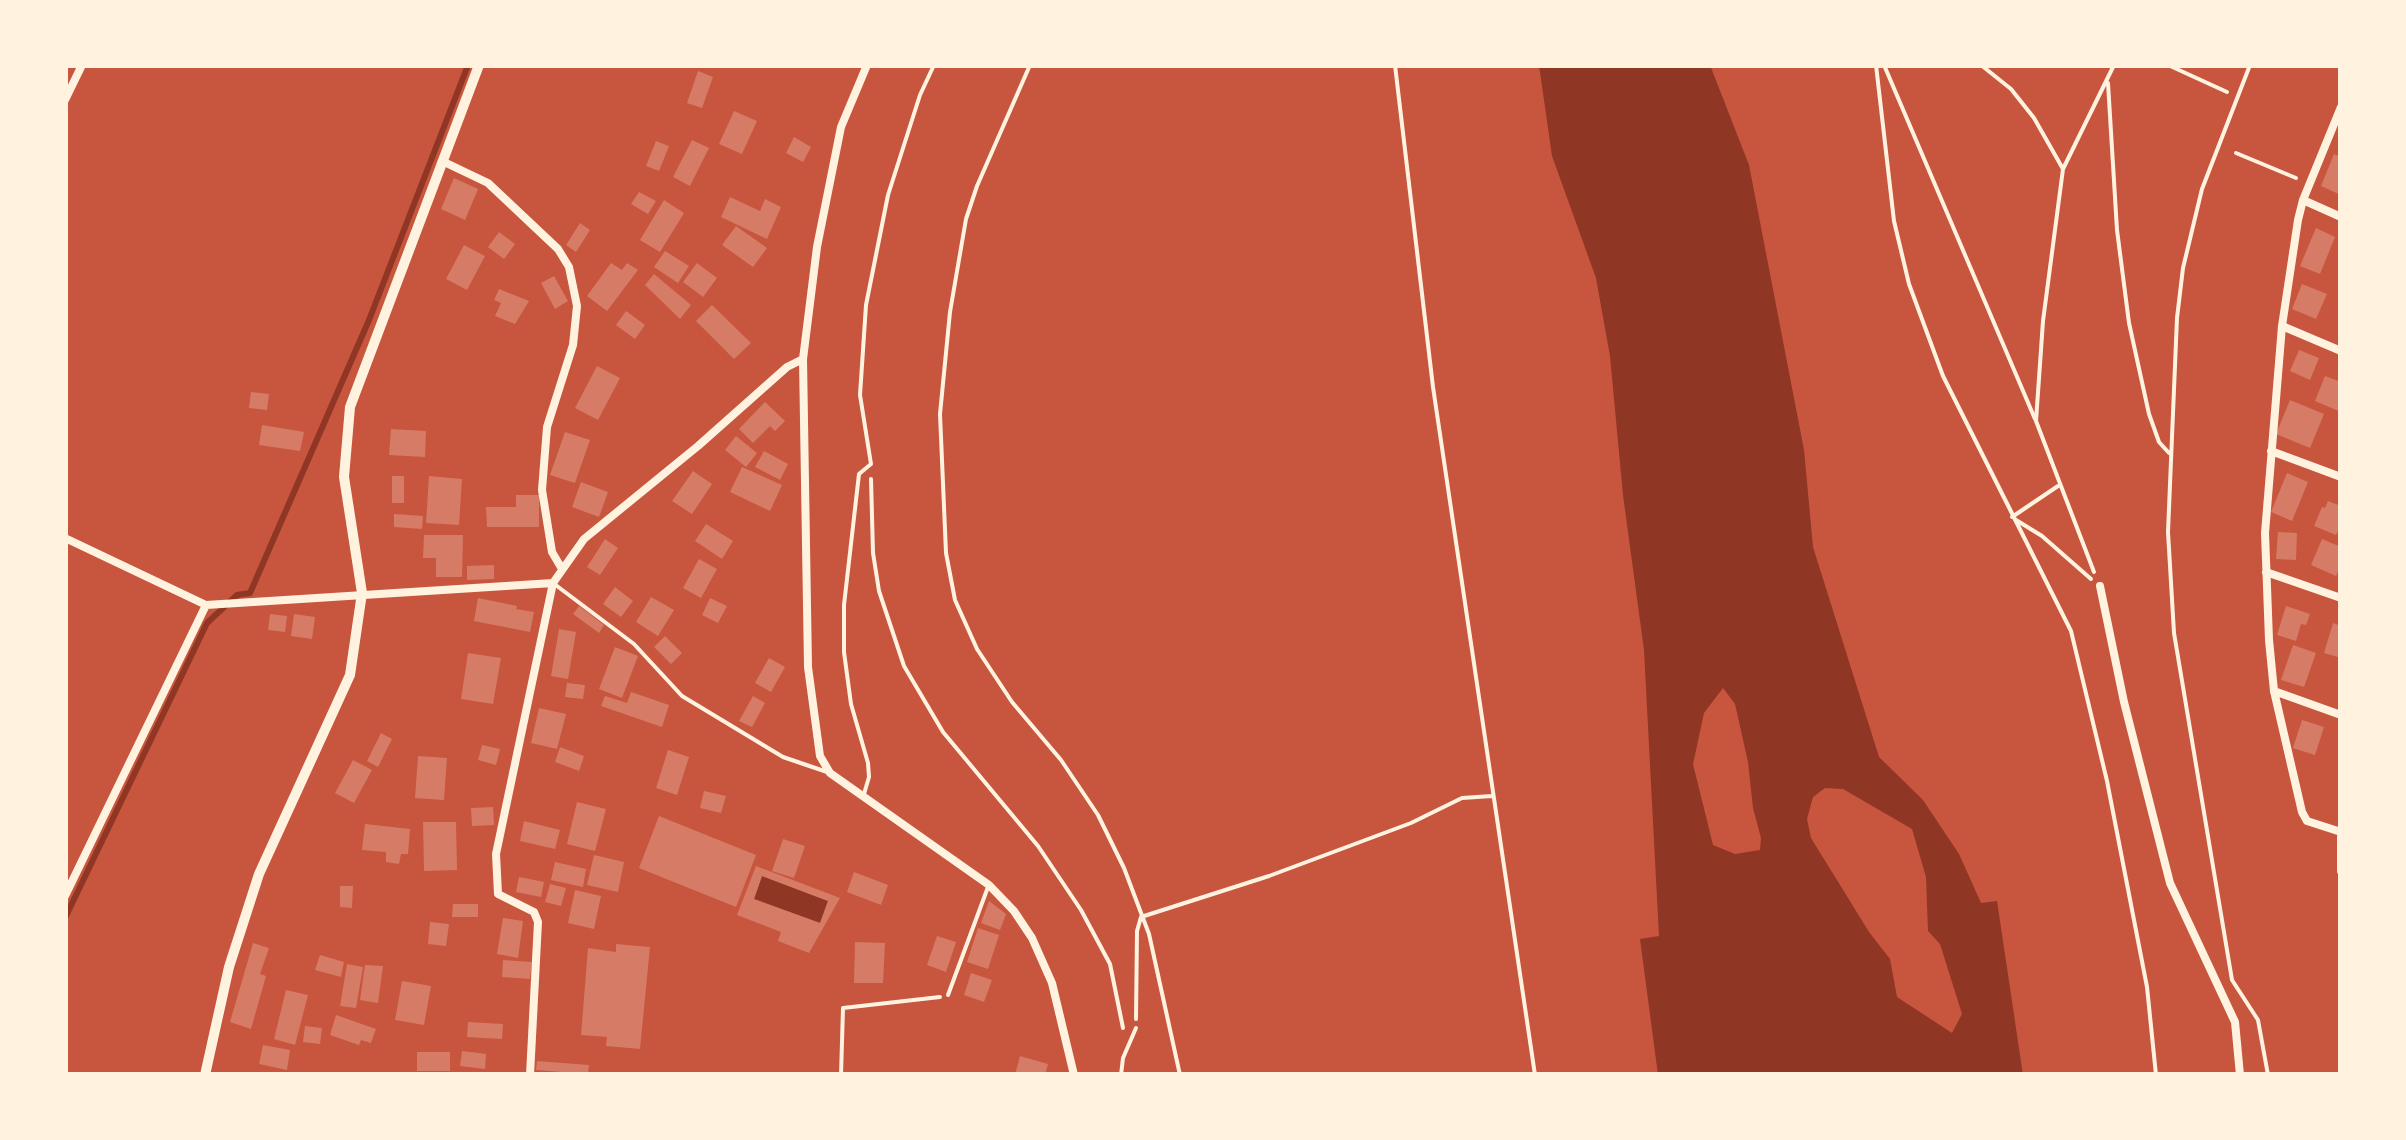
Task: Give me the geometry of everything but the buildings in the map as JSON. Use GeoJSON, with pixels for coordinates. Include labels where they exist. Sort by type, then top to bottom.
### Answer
{"type":"FeatureCollection","features":[{"type":"Feature","properties":{"kind":"street"},"geometry":{"type":"LineString","coordinates":[[65,100],[82,65]]}},
{"type":"Feature","properties":{"kind":"street"},"geometry":{"type":"LineString","coordinates":[[205,1075],[229,967],[259,874],[350,675],[362,593],[344,476],[350,407],[479,65]]}},
{"type":"Feature","properties":{"kind":"street"},"geometry":{"type":"LineString","coordinates":[[867,65],[842,127],[817,247],[803,358],[808,667],[820,756],[830,774],[989,885],[1014,911],[1042,959],[1074,1075]]}},
{"type":"Feature","properties":{"kind":"street"},"geometry":{"type":"LineString","coordinates":[[2341,107],[2303,200],[2282,326],[2265,533],[2274,692],[2302,812],[2307,821],[2341,835],[2341,871]]}},
{"type":"Feature","properties":{"kind":"street"},"geometry":{"type":"LineString","coordinates":[[442,161],[488,183],[558,248],[570,267],[577,306],[573,345],[547,427],[542,490],[552,552],[562,568]]}},
{"type":"Feature","properties":{"kind":"street"},"geometry":{"type":"LineString","coordinates":[[2303,200],[2341,217]]}},
{"type":"Feature","properties":{"kind":"street"},"geometry":{"type":"LineString","coordinates":[[2282,326],[2341,350]]}},
{"type":"Feature","properties":{"kind":"street"},"geometry":{"type":"LineString","coordinates":[[530,1075],[538,922],[534,912],[498,894],[496,854],[552,583],[584,539],[787,367],[803,358]]}},
{"type":"Feature","properties":{"kind":"street"},"geometry":{"type":"LineString","coordinates":[[2271,450],[2341,477]]}},
{"type":"Feature","properties":{"kind":"street"},"geometry":{"type":"LineString","coordinates":[[65,538],[206,605],[552,583]]}},
{"type":"Feature","properties":{"kind":"street"},"geometry":{"type":"LineString","coordinates":[[2266,572],[2341,598]]}},
{"type":"Feature","properties":{"kind":"street"},"geometry":{"type":"LineString","coordinates":[[2100,586],[2124,702],[2170,883],[2235,1022],[2240,1075]]}},
{"type":"Feature","properties":{"kind":"street"},"geometry":{"type":"LineString","coordinates":[[65,896],[206,605]]}},
{"type":"Feature","properties":{"kind":"street"},"geometry":{"type":"LineString","coordinates":[[2274,692],[2341,714]]}},
{"type":"Feature","properties":{"kind":"lane"},"geometry":{"type":"LineString","coordinates":[[863,797],[868,764],[851,704],[844,652],[844,605],[860,474],[871,464],[860,395],[866,306],[888,195],[920,95],[934,65]]}},
{"type":"Feature","properties":{"kind":"lane"},"geometry":{"type":"LineString","coordinates":[[552,583],[634,644],[682,696],[783,757],[830,774]]}},
{"type":"Feature","properties":{"kind":"lane"},"geometry":{"type":"LineString","coordinates":[[948,995],[989,885]]}},
{"type":"Feature","properties":{"kind":"lane"},"geometry":{"type":"LineString","coordinates":[[1121,1075],[1136,1028]]}},
{"type":"Feature","properties":{"kind":"path"},"geometry":{"type":"LineString","coordinates":[[1030,65],[972,202],[950,312],[940,414],[946,552],[955,600],[977,650],[1012,702],[1061,760],[1098,815],[1124,868],[1149,934],[1180,1075]]}},
{"type":"Feature","properties":{"kind":"path"},"geometry":{"type":"LineString","coordinates":[[1395,65],[1433,387],[1534,1075]]}},
{"type":"Feature","properties":{"kind":"path"},"geometry":{"type":"LineString","coordinates":[[1876,65],[1894,221],[1909,284],[1943,376],[2012,518],[2063,610],[2076,650],[2107,782],[2143,968],[2156,1075]]}},
{"type":"Feature","properties":{"kind":"path"},"geometry":{"type":"LineString","coordinates":[[1884,65],[2036,421],[2100,586]]}},
{"type":"Feature","properties":{"kind":"path"},"geometry":{"type":"LineString","coordinates":[[1981,65],[2011,90],[2034,118],[2062,169]]}},
{"type":"Feature","properties":{"kind":"path"},"geometry":{"type":"LineString","coordinates":[[2036,421],[2043,322],[2062,169],[2114,65]]}},
{"type":"Feature","properties":{"kind":"path"},"geometry":{"type":"LineString","coordinates":[[2168,65],[2227,92]]}},
{"type":"Feature","properties":{"kind":"path"},"geometry":{"type":"LineString","coordinates":[[2250,65],[2217,144],[2188,241],[2177,318],[2170,453],[2170,590],[2183,694],[2232,980],[2258,1020],[2268,1075]]}},
{"type":"Feature","properties":{"kind":"path"},"geometry":{"type":"LineString","coordinates":[[2108,78],[2117,230],[2129,322],[2150,414],[2159,442],[2170,453]]}},
{"type":"Feature","properties":{"kind":"path"},"geometry":{"type":"LineString","coordinates":[[2236,153],[2296,178]]}},
{"type":"Feature","properties":{"kind":"path"},"geometry":{"type":"LineString","coordinates":[[871,464],[873,553],[879,591],[904,666],[943,732],[1038,846],[1081,910],[1110,964],[1127,1050]]}},
{"type":"Feature","properties":{"kind":"path"},"geometry":{"type":"LineString","coordinates":[[2012,518],[2059,485]]}},
{"type":"Feature","properties":{"kind":"path"},"geometry":{"type":"LineString","coordinates":[[2012,518],[2042,536],[2100,586]]}},
{"type":"Feature","properties":{"kind":"path"},"geometry":{"type":"LineString","coordinates":[[1141,917],[1269,876],[1412,823],[1462,798],[1492,796]]}},
{"type":"Feature","properties":{"kind":"path"},"geometry":{"type":"LineString","coordinates":[[1136,1028],[1137,931],[1141,917]]}},
{"type":"Feature","properties":{"kind":"path"},"geometry":{"type":"LineString","coordinates":[[841,1075],[844,1008],[948,995]]}},
{"type":"Feature","properties":{"kind":"shaded area"},"geometry":{"type":"Polygon","coordinates":[[[1539,65],[1710,65],[1749,165],[1804,450],[1813,547],[1879,757],[1923,800],[1959,854],[1981,903],[1997,901],[2023,1075],[1658,1075],[1640,939],[1659,936],[1644,650],[1623,495],[1610,356],[1596,278],[1552,156],[1539,65]],[[1723,688],[1704,713],[1693,764],[1713,845],[1735,854],[1760,850],[1761,838],[1735,704],[1723,688]],[[1825,788],[1813,797],[1807,819],[1811,838],[1890,959],[1897,997],[1952,1033],[1962,1014],[1940,944],[1928,931],[1926,877],[1912,829],[1843,789],[1825,788]]]}},
{"type":"Feature","properties":{"kind":"shaded area"},"geometry":{"type":"Polygon","coordinates":[[[762,876],[828,901],[820,923],[754,899],[762,876]]]}},
{"type":"Feature","properties":{"kind":"waterway"},"geometry":{"type":"LineString","coordinates":[[65,918],[207,623],[237,595],[250,593],[369,320],[468,65]]}}]}
